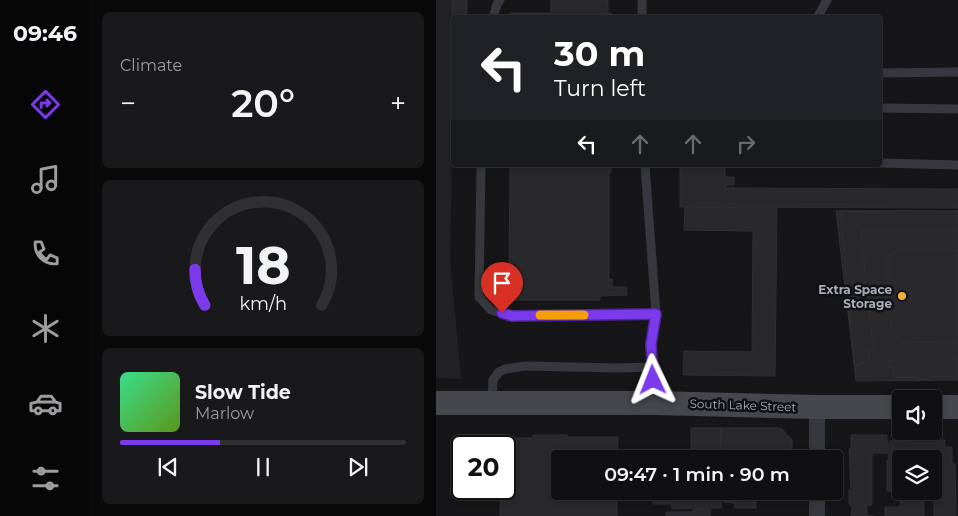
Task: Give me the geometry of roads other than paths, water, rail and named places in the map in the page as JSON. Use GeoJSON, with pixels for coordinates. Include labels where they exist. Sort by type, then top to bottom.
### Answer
{"type":"FeatureCollection","features":[{"type":"Feature","properties":{"kind":"street","name":"South Lake Street"},"geometry":{"type":"LineString","coordinates":[[436,403],[654,403],[817,408],[892,407]]}},
{"type":"Feature","properties":{"kind":"street"},"geometry":{"type":"LineString","coordinates":[[942,407],[958,407]]}},
{"type":"Feature","properties":{"kind":"street"},"geometry":{"type":"LineString","coordinates":[[817,408],[817,450]]}},
{"type":"Feature","properties":{"kind":"street"},"geometry":{"type":"LineString","coordinates":[[817,500],[817,516]]}},
{"type":"Feature","properties":{"kind":"lane"},"geometry":{"type":"LineString","coordinates":[[494,15],[500,0]]}},
{"type":"Feature","properties":{"kind":"lane"},"geometry":{"type":"LineString","coordinates":[[642,0],[642,15]]}},
{"type":"Feature","properties":{"kind":"lane"},"geometry":{"type":"LineString","coordinates":[[818,15],[826,0]]}},
{"type":"Feature","properties":{"kind":"lane"},"geometry":{"type":"LineString","coordinates":[[882,72],[958,72]]}},
{"type":"Feature","properties":{"kind":"lane"},"geometry":{"type":"LineString","coordinates":[[882,108],[958,109]]}},
{"type":"Feature","properties":{"kind":"lane"},"geometry":{"type":"LineString","coordinates":[[882,163],[958,166]]}},
{"type":"Feature","properties":{"kind":"lane"},"geometry":{"type":"LineString","coordinates":[[481,167],[479,297],[491,310],[512,316],[656,314]]}},
{"type":"Feature","properties":{"kind":"lane"},"geometry":{"type":"LineString","coordinates":[[645,167],[656,314],[651,344],[654,403]]}},
{"type":"Feature","properties":{"kind":"lane"},"geometry":{"type":"LineString","coordinates":[[492,403],[493,380],[499,372],[505,369],[526,366],[580,368],[652,367]]}},
{"type":"Feature","properties":{"kind":"place","name":"Extra Space Storage"},"geometry":{"type":"Point","coordinates":[902,296]}}]}
